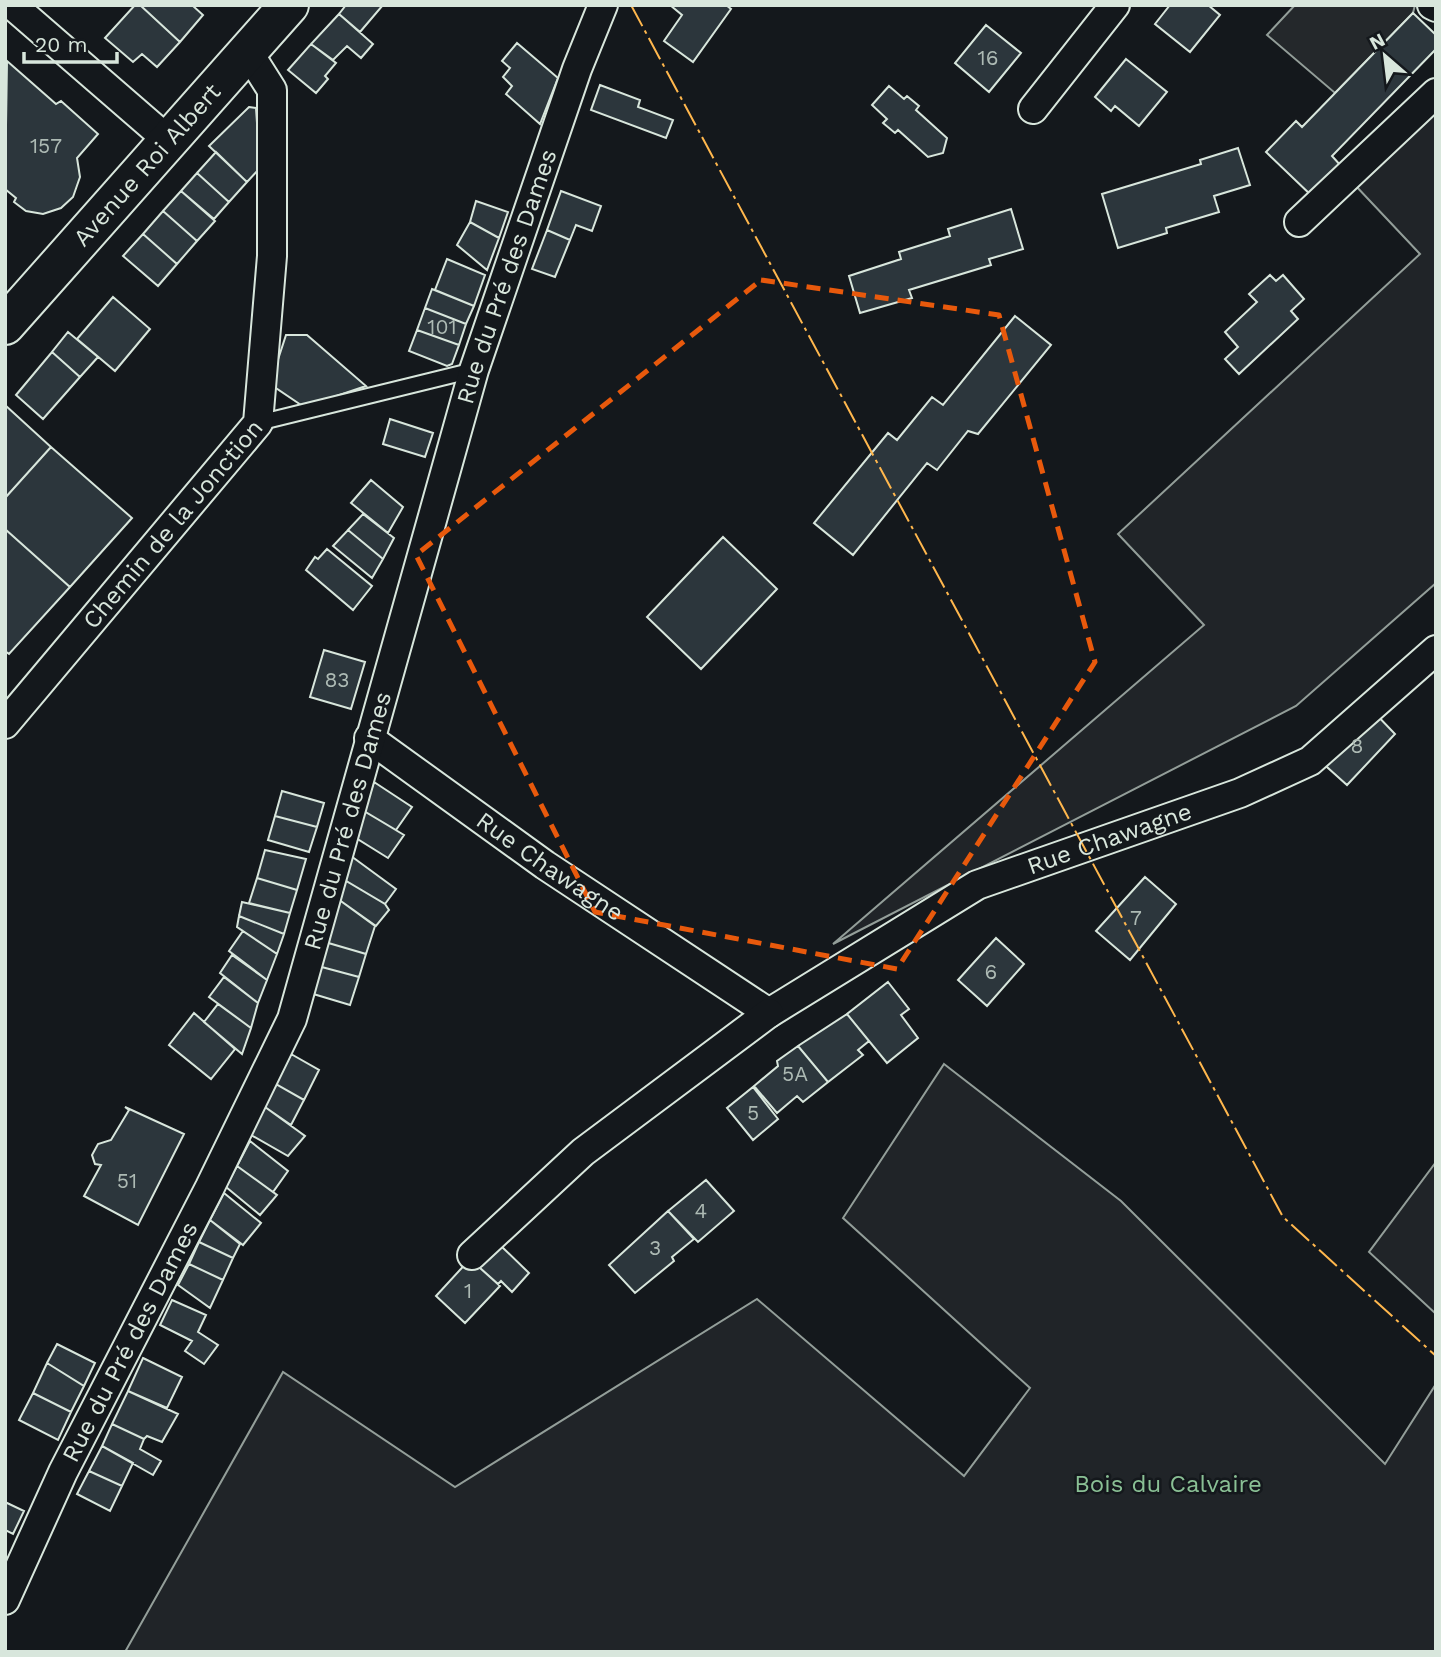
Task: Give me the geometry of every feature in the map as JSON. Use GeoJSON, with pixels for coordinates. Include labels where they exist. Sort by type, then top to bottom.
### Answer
{"type":"FeatureCollection","features":[{"type":"Feature","properties":{"kind":"main road","name":"Avenue Roi Albert"},"geometry":{"type":"LineString","coordinates":[[5,325],[248,52],[279,12]]}},
{"type":"Feature","properties":{"kind":"street"},"geometry":{"type":"LineString","coordinates":[[12,5],[169,141]]}},
{"type":"Feature","properties":{"kind":"street","name":"Rue du Pré des Dames"},"geometry":{"type":"LineString","coordinates":[[5,1600],[62,1472],[210,1187],[292,1019],[474,370],[577,69],[603,5]]}},
{"type":"Feature","properties":{"kind":"street"},"geometry":{"type":"LineString","coordinates":[[1033,108],[1115,5]]}},
{"type":"Feature","properties":{"kind":"street","name":"Chemin de la Jonction"},"geometry":{"type":"LineString","coordinates":[[5,724],[258,423],[272,256],[272,90],[248,52]]}},
{"type":"Feature","properties":{"kind":"street"},"geometry":{"type":"LineString","coordinates":[[1299,222],[1436,93]]}},
{"type":"Feature","properties":{"kind":"street","name":"Rue Chawagne"},"geometry":{"type":"LineString","coordinates":[[472,1255],[583,1152],[769,1013],[977,885],[1240,793],[1310,761],[1436,650]]}},
{"type":"Feature","properties":{"kind":"street","name":"Rue Chawagne"},"geometry":{"type":"LineString","coordinates":[[369,738],[545,865],[769,1013]]}},
{"type":"Feature","properties":{"kind":"lane"},"geometry":{"type":"LineString","coordinates":[[258,423],[474,370]]}},
{"type":"Feature","properties":{"kind":"highlighted area"},"geometry":{"type":"Polygon","coordinates":[[[761,280],[999,315],[1095,662],[897,969],[595,912],[416,555],[761,280]]]}},
{"type":"Feature","properties":{"kind":"green space"},"geometry":{"type":"Polygon","coordinates":[[[1436,110],[1436,583],[1296,706],[833,944],[1204,625],[1118,534],[1420,254],[1354,184],[1436,110]]]}},
{"type":"Feature","properties":{"kind":"green space","name":"Bois du Calvaire"},"geometry":{"type":"Polygon","coordinates":[[[944,1064],[1121,1201],[1385,1464],[1436,1384],[1436,1652],[125,1652],[283,1372],[455,1487],[757,1299],[964,1476],[1030,1388],[843,1218],[944,1064]]]}},
{"type":"Feature","properties":{"kind":"green space"},"geometry":{"type":"Polygon","coordinates":[[[1436,1162],[1436,1314],[1369,1252],[1436,1162]]]}},
{"type":"Feature","properties":{"kind":"shaded area"},"geometry":{"type":"Polygon","coordinates":[[[1295,5],[1415,5],[1413,13],[1335,93],[1267,35],[1295,5]]]}},
{"type":"Feature","properties":{"kind":"building"},"geometry":{"type":"Polygon","coordinates":[[[135,5],[140,5],[180,42],[157,67],[142,54],[133,62],[105,38],[135,5]]]}},
{"type":"Feature","properties":{"kind":"building"},"geometry":{"type":"Polygon","coordinates":[[[140,5],[192,5],[203,15],[180,42],[140,5]]]}},
{"type":"Feature","properties":{"kind":"building"},"geometry":{"type":"Polygon","coordinates":[[[346,5],[383,5],[360,32],[339,14],[346,5]]]}},
{"type":"Feature","properties":{"kind":"building"},"geometry":{"type":"Polygon","coordinates":[[[670,5],[726,5],[731,9],[693,62],[664,41],[682,15],[670,5]]]}},
{"type":"Feature","properties":{"kind":"building"},"geometry":{"type":"Polygon","coordinates":[[[1170,5],[1208,5],[1220,15],[1190,52],[1155,24],[1170,5]]]}},
{"type":"Feature","properties":{"kind":"building"},"geometry":{"type":"Polygon","coordinates":[[[1413,13],[1436,35],[1436,49],[1332,156],[1342,167],[1313,197],[1266,152],[1296,121],[1302,127],[1413,13]]]}},
{"type":"Feature","properties":{"kind":"building"},"geometry":{"type":"Polygon","coordinates":[[[339,14],[373,44],[361,58],[347,46],[333,60],[311,44],[339,14]]]}},
{"type":"Feature","properties":{"kind":"building"},"geometry":{"type":"Polygon","coordinates":[[[986,25],[1021,53],[989,92],[955,63],[986,25]]]}},
{"type":"Feature","properties":{"kind":"building"},"geometry":{"type":"Polygon","coordinates":[[[517,43],[558,78],[540,124],[506,94],[512,86],[503,77],[510,68],[502,61],[517,43]]]}},
{"type":"Feature","properties":{"kind":"building"},"geometry":{"type":"Polygon","coordinates":[[[311,44],[336,63],[325,76],[328,79],[316,93],[288,70],[311,44]]]}},
{"type":"Feature","properties":{"kind":"building"},"geometry":{"type":"Polygon","coordinates":[[[1126,59],[1167,92],[1139,126],[1115,106],[1111,111],[1095,97],[1126,59]]]}},
{"type":"Feature","properties":{"kind":"building"},"geometry":{"type":"Polygon","coordinates":[[[7,61],[56,104],[61,101],[98,134],[77,158],[80,177],[73,197],[61,208],[43,214],[26,211],[14,202],[16,198],[5,189],[7,61]]]}},
{"type":"Feature","properties":{"kind":"building"},"geometry":{"type":"Polygon","coordinates":[[[600,85],[640,100],[638,107],[673,120],[666,138],[591,110],[600,85]]]}},
{"type":"Feature","properties":{"kind":"building"},"geometry":{"type":"Polygon","coordinates":[[[889,86],[904,99],[907,96],[919,106],[916,110],[947,138],[943,153],[928,157],[898,130],[895,133],[883,123],[887,119],[872,105],[889,86]]]}},
{"type":"Feature","properties":{"kind":"building"},"geometry":{"type":"Polygon","coordinates":[[[249,107],[256,108],[260,168],[247,182],[209,146],[249,107]]]}},
{"type":"Feature","properties":{"kind":"building"},"geometry":{"type":"Polygon","coordinates":[[[1238,148],[1250,185],[1214,196],[1219,212],[1166,228],[1167,233],[1118,248],[1102,194],[1201,164],[1200,160],[1238,148]]]}},
{"type":"Feature","properties":{"kind":"building"},"geometry":{"type":"Polygon","coordinates":[[[216,152],[247,182],[229,202],[197,173],[216,152]]]}},
{"type":"Feature","properties":{"kind":"building"},"geometry":{"type":"Polygon","coordinates":[[[197,173],[229,202],[214,219],[181,191],[197,173]]]}},
{"type":"Feature","properties":{"kind":"building"},"geometry":{"type":"Polygon","coordinates":[[[181,191],[215,221],[197,241],[163,211],[181,191]]]}},
{"type":"Feature","properties":{"kind":"building"},"geometry":{"type":"Polygon","coordinates":[[[561,191],[601,206],[592,231],[576,225],[570,240],[547,230],[561,191]]]}},
{"type":"Feature","properties":{"kind":"building"},"geometry":{"type":"Polygon","coordinates":[[[476,201],[508,212],[499,238],[470,222],[476,201]]]}},
{"type":"Feature","properties":{"kind":"building"},"geometry":{"type":"Polygon","coordinates":[[[1011,209],[1023,249],[989,259],[991,265],[909,290],[912,298],[860,313],[849,276],[901,259],[899,252],[950,236],[948,229],[1011,209]]]}},
{"type":"Feature","properties":{"kind":"building"},"geometry":{"type":"Polygon","coordinates":[[[163,211],[197,241],[177,264],[143,234],[163,211]]]}},
{"type":"Feature","properties":{"kind":"building"},"geometry":{"type":"Polygon","coordinates":[[[470,222],[499,238],[487,270],[457,245],[470,222]]]}},
{"type":"Feature","properties":{"kind":"building"},"geometry":{"type":"Polygon","coordinates":[[[547,230],[570,240],[555,277],[532,269],[547,230]]]}},
{"type":"Feature","properties":{"kind":"building"},"geometry":{"type":"Polygon","coordinates":[[[143,234],[177,264],[158,286],[123,256],[143,234]]]}},
{"type":"Feature","properties":{"kind":"building"},"geometry":{"type":"Polygon","coordinates":[[[447,259],[485,275],[474,306],[435,290],[447,259]]]}},
{"type":"Feature","properties":{"kind":"building"},"geometry":{"type":"Polygon","coordinates":[[[1270,275],[1276,281],[1283,275],[1304,299],[1291,311],[1298,319],[1239,374],[1225,359],[1238,347],[1225,332],[1257,302],[1249,294],[1270,275]]]}},
{"type":"Feature","properties":{"kind":"building"},"geometry":{"type":"Polygon","coordinates":[[[432,289],[474,306],[466,324],[425,308],[432,289]]]}},
{"type":"Feature","properties":{"kind":"building"},"geometry":{"type":"Polygon","coordinates":[[[113,297],[150,329],[115,371],[77,339],[113,297]]]}},
{"type":"Feature","properties":{"kind":"building"},"geometry":{"type":"Polygon","coordinates":[[[425,308],[466,324],[459,345],[417,330],[425,308]]]}},
{"type":"Feature","properties":{"kind":"building"},"geometry":{"type":"Polygon","coordinates":[[[1015,316],[1051,345],[978,434],[968,431],[937,470],[927,463],[853,555],[814,523],[888,433],[897,440],[932,397],[943,405],[1015,316]]]}},
{"type":"Feature","properties":{"kind":"building"},"geometry":{"type":"Polygon","coordinates":[[[417,330],[459,345],[452,364],[447,366],[409,351],[417,330]]]}},
{"type":"Feature","properties":{"kind":"building"},"geometry":{"type":"Polygon","coordinates":[[[68,332],[98,357],[80,377],[52,352],[68,332]]]}},
{"type":"Feature","properties":{"kind":"building"},"geometry":{"type":"Polygon","coordinates":[[[286,335],[307,335],[366,386],[304,407],[270,384],[286,335]]]}},
{"type":"Feature","properties":{"kind":"building"},"geometry":{"type":"Polygon","coordinates":[[[52,352],[80,377],[43,419],[16,395],[52,352]]]}},
{"type":"Feature","properties":{"kind":"building"},"geometry":{"type":"Polygon","coordinates":[[[5,405],[51,447],[5,498],[5,405]]]}},
{"type":"Feature","properties":{"kind":"building"},"geometry":{"type":"Polygon","coordinates":[[[390,419],[433,433],[425,457],[383,444],[390,419]]]}},
{"type":"Feature","properties":{"kind":"building"},"geometry":{"type":"Polygon","coordinates":[[[51,447],[132,518],[70,587],[5,529],[5,498],[51,447]]]}},
{"type":"Feature","properties":{"kind":"building"},"geometry":{"type":"Polygon","coordinates":[[[371,480],[403,507],[388,533],[351,503],[371,480]]]}},
{"type":"Feature","properties":{"kind":"building"},"geometry":{"type":"Polygon","coordinates":[[[363,514],[394,538],[383,559],[348,530],[363,514]]]}},
{"type":"Feature","properties":{"kind":"building"},"geometry":{"type":"Polygon","coordinates":[[[5,529],[70,587],[9,654],[5,651],[5,529]]]}},
{"type":"Feature","properties":{"kind":"building"},"geometry":{"type":"Polygon","coordinates":[[[348,530],[383,559],[372,578],[333,546],[348,530]]]}},
{"type":"Feature","properties":{"kind":"building"},"geometry":{"type":"Polygon","coordinates":[[[723,537],[777,589],[701,669],[647,617],[723,537]]]}},
{"type":"Feature","properties":{"kind":"building"},"geometry":{"type":"Polygon","coordinates":[[[327,549],[372,586],[353,610],[306,570],[315,557],[318,559],[327,549]]]}},
{"type":"Feature","properties":{"kind":"building"},"geometry":{"type":"Polygon","coordinates":[[[324,650],[365,662],[351,709],[310,697],[324,650]]]}},
{"type":"Feature","properties":{"kind":"building"},"geometry":{"type":"Polygon","coordinates":[[[1371,709],[1395,734],[1347,785],[1318,759],[1371,709]]]}},
{"type":"Feature","properties":{"kind":"building"},"geometry":{"type":"Polygon","coordinates":[[[374,782],[412,807],[396,830],[364,811],[374,782]]]}},
{"type":"Feature","properties":{"kind":"building"},"geometry":{"type":"Polygon","coordinates":[[[282,791],[324,803],[317,827],[275,816],[282,791]]]}},
{"type":"Feature","properties":{"kind":"building"},"geometry":{"type":"Polygon","coordinates":[[[364,811],[404,835],[388,858],[356,838],[364,811]]]}},
{"type":"Feature","properties":{"kind":"building"},"geometry":{"type":"Polygon","coordinates":[[[275,816],[317,827],[309,852],[268,840],[275,816]]]}},
{"type":"Feature","properties":{"kind":"building"},"geometry":{"type":"Polygon","coordinates":[[[265,850],[306,859],[297,890],[257,878],[265,850]]]}},
{"type":"Feature","properties":{"kind":"building"},"geometry":{"type":"Polygon","coordinates":[[[351,856],[396,889],[385,904],[343,879],[351,856]]]}},
{"type":"Feature","properties":{"kind":"building"},"geometry":{"type":"Polygon","coordinates":[[[1145,877],[1176,904],[1130,960],[1096,931],[1145,877]]]}},
{"type":"Feature","properties":{"kind":"building"},"geometry":{"type":"Polygon","coordinates":[[[257,878],[297,890],[290,913],[249,903],[257,878]]]}},
{"type":"Feature","properties":{"kind":"building"},"geometry":{"type":"Polygon","coordinates":[[[343,879],[385,904],[389,910],[376,926],[338,899],[343,879]]]}},
{"type":"Feature","properties":{"kind":"building"},"geometry":{"type":"Polygon","coordinates":[[[338,899],[375,926],[366,954],[325,942],[338,899]]]}},
{"type":"Feature","properties":{"kind":"building"},"geometry":{"type":"Polygon","coordinates":[[[242,902],[290,913],[284,934],[239,916],[242,902]]]}},
{"type":"Feature","properties":{"kind":"building"},"geometry":{"type":"Polygon","coordinates":[[[239,916],[284,934],[277,954],[237,927],[239,916]]]}},
{"type":"Feature","properties":{"kind":"building"},"geometry":{"type":"Polygon","coordinates":[[[243,931],[277,954],[267,980],[229,951],[243,931]]]}},
{"type":"Feature","properties":{"kind":"building"},"geometry":{"type":"Polygon","coordinates":[[[996,938],[1024,964],[987,1006],[958,980],[996,938]]]}},
{"type":"Feature","properties":{"kind":"building"},"geometry":{"type":"Polygon","coordinates":[[[325,942],[366,954],[359,977],[318,966],[325,942]]]}},
{"type":"Feature","properties":{"kind":"building"},"geometry":{"type":"Polygon","coordinates":[[[232,955],[267,980],[258,1003],[220,973],[232,955]]]}},
{"type":"Feature","properties":{"kind":"building"},"geometry":{"type":"Polygon","coordinates":[[[318,966],[359,977],[350,1005],[310,993],[318,966]]]}},
{"type":"Feature","properties":{"kind":"building"},"geometry":{"type":"Polygon","coordinates":[[[224,977],[258,1003],[251,1028],[209,997],[224,977]]]}},
{"type":"Feature","properties":{"kind":"building"},"geometry":{"type":"Polygon","coordinates":[[[888,982],[909,1009],[901,1015],[918,1038],[887,1063],[847,1014],[888,982]]]}},
{"type":"Feature","properties":{"kind":"building"},"geometry":{"type":"Polygon","coordinates":[[[218,1004],[251,1028],[242,1054],[204,1022],[218,1004]]]}},
{"type":"Feature","properties":{"kind":"building"},"geometry":{"type":"Polygon","coordinates":[[[194,1013],[235,1049],[211,1079],[169,1045],[194,1013]]]}},
{"type":"Feature","properties":{"kind":"building"},"geometry":{"type":"Polygon","coordinates":[[[847,1014],[869,1041],[858,1050],[863,1055],[828,1082],[798,1046],[847,1014]]]}},
{"type":"Feature","properties":{"kind":"building"},"geometry":{"type":"Polygon","coordinates":[[[798,1046],[828,1082],[803,1102],[797,1096],[777,1113],[754,1086],[778,1066],[777,1061],[798,1046]]]}},
{"type":"Feature","properties":{"kind":"building"},"geometry":{"type":"Polygon","coordinates":[[[291,1054],[319,1070],[304,1100],[276,1084],[291,1054]]]}},
{"type":"Feature","properties":{"kind":"building"},"geometry":{"type":"Polygon","coordinates":[[[276,1084],[304,1100],[291,1125],[265,1107],[276,1084]]]}},
{"type":"Feature","properties":{"kind":"building"},"geometry":{"type":"Polygon","coordinates":[[[753,1087],[778,1119],[753,1140],[727,1108],[753,1087]]]}},
{"type":"Feature","properties":{"kind":"building"},"geometry":{"type":"Polygon","coordinates":[[[125,1107],[184,1134],[138,1225],[84,1196],[101,1165],[95,1164],[92,1155],[98,1144],[111,1140],[129,1110],[125,1107]]]}},
{"type":"Feature","properties":{"kind":"building"},"geometry":{"type":"Polygon","coordinates":[[[265,1107],[305,1136],[288,1156],[251,1135],[265,1107]]]}},
{"type":"Feature","properties":{"kind":"building"},"geometry":{"type":"Polygon","coordinates":[[[250,1141],[288,1171],[273,1192],[237,1166],[250,1141]]]}},
{"type":"Feature","properties":{"kind":"building"},"geometry":{"type":"Polygon","coordinates":[[[237,1166],[277,1195],[260,1215],[226,1187],[237,1166]]]}},
{"type":"Feature","properties":{"kind":"building"},"geometry":{"type":"Polygon","coordinates":[[[706,1180],[734,1211],[698,1242],[668,1211],[706,1180]]]}},
{"type":"Feature","properties":{"kind":"building"},"geometry":{"type":"Polygon","coordinates":[[[224,1193],[261,1223],[243,1245],[210,1220],[224,1193]]]}},
{"type":"Feature","properties":{"kind":"building"},"geometry":{"type":"Polygon","coordinates":[[[668,1211],[694,1239],[672,1257],[674,1261],[635,1293],[609,1265],[668,1211]]]}},
{"type":"Feature","properties":{"kind":"building"},"geometry":{"type":"Polygon","coordinates":[[[210,1220],[240,1244],[233,1258],[199,1242],[210,1220]]]}},
{"type":"Feature","properties":{"kind":"building"},"geometry":{"type":"Polygon","coordinates":[[[199,1242],[233,1258],[223,1280],[189,1264],[199,1242]]]}},
{"type":"Feature","properties":{"kind":"building"},"geometry":{"type":"Polygon","coordinates":[[[500,1245],[529,1273],[512,1292],[501,1281],[498,1284],[479,1267],[500,1245]]]}},
{"type":"Feature","properties":{"kind":"building"},"geometry":{"type":"Polygon","coordinates":[[[470,1259],[500,1286],[465,1323],[436,1296],[470,1259]]]}},
{"type":"Feature","properties":{"kind":"building"},"geometry":{"type":"Polygon","coordinates":[[[189,1264],[223,1280],[210,1308],[178,1285],[189,1264]]]}},
{"type":"Feature","properties":{"kind":"building"},"geometry":{"type":"Polygon","coordinates":[[[172,1300],[206,1315],[198,1332],[218,1345],[204,1364],[185,1351],[192,1341],[160,1325],[172,1300]]]}},
{"type":"Feature","properties":{"kind":"building"},"geometry":{"type":"Polygon","coordinates":[[[57,1344],[95,1363],[84,1386],[47,1363],[57,1344]]]}},
{"type":"Feature","properties":{"kind":"building"},"geometry":{"type":"Polygon","coordinates":[[[143,1358],[182,1377],[167,1408],[128,1391],[143,1358]]]}},
{"type":"Feature","properties":{"kind":"building"},"geometry":{"type":"Polygon","coordinates":[[[47,1363],[84,1386],[71,1412],[33,1393],[47,1363]]]}},
{"type":"Feature","properties":{"kind":"building"},"geometry":{"type":"Polygon","coordinates":[[[128,1391],[178,1414],[162,1442],[147,1436],[144,1439],[112,1424],[128,1391]]]}},
{"type":"Feature","properties":{"kind":"building"},"geometry":{"type":"Polygon","coordinates":[[[33,1393],[71,1412],[58,1440],[19,1420],[33,1393]]]}},
{"type":"Feature","properties":{"kind":"building"},"geometry":{"type":"Polygon","coordinates":[[[112,1424],[144,1439],[140,1449],[161,1461],[153,1475],[102,1446],[112,1424]]]}},
{"type":"Feature","properties":{"kind":"building"},"geometry":{"type":"Polygon","coordinates":[[[102,1446],[133,1463],[122,1486],[89,1471],[102,1446]]]}},
{"type":"Feature","properties":{"kind":"building"},"geometry":{"type":"Polygon","coordinates":[[[89,1471],[122,1486],[110,1511],[77,1494],[89,1471]]]}},
{"type":"Feature","properties":{"kind":"building"},"geometry":{"type":"Polygon","coordinates":[[[5,1502],[24,1511],[13,1534],[5,1530],[5,1502]]]}},
{"type":"Feature","properties":{"kind":"power"},"geometry":{"type":"LineString","coordinates":[[631,5],[1283,1217],[1436,1356]]}}]}
